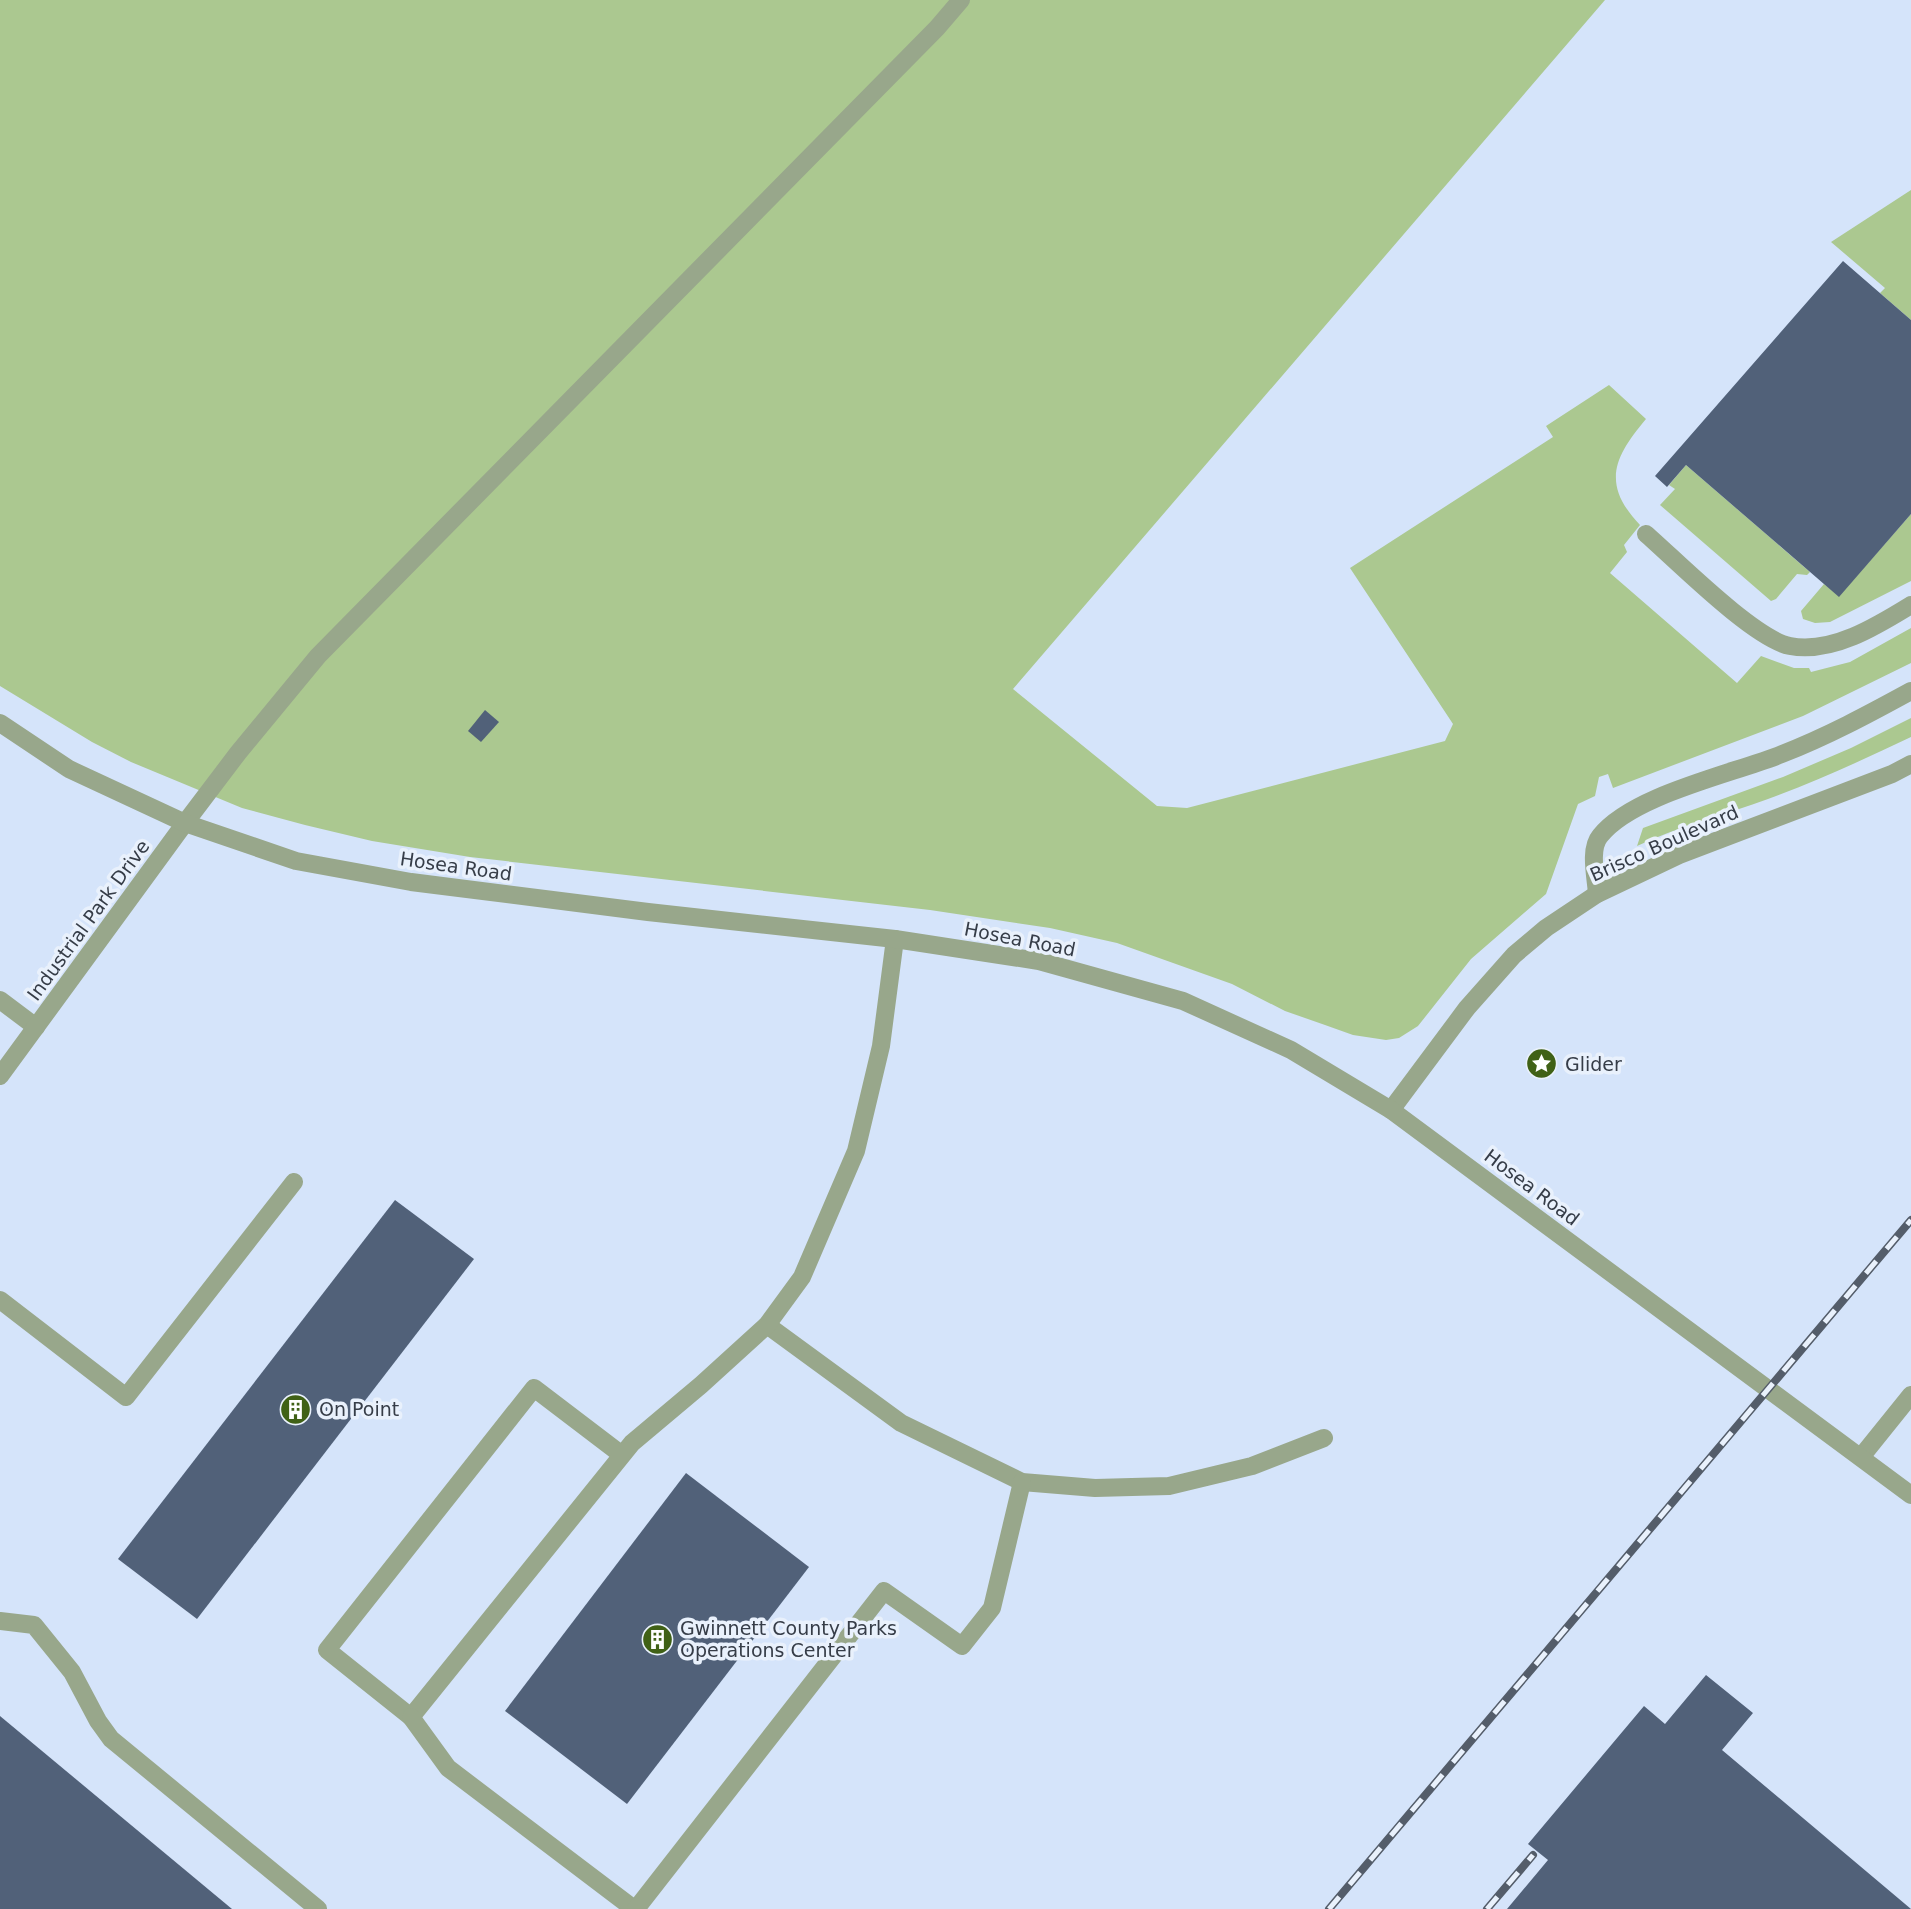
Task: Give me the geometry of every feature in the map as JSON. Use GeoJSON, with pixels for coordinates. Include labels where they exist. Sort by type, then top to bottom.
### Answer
{"type":"FeatureCollection","features":[{"type":"Feature","properties":{"kind":"street","name":"Industrial Park Drive"},"geometry":{"type":"LineString","coordinates":[[0,1076],[238,753],[318,656],[961,0]]}},
{"type":"Feature","properties":{"kind":"street"},"geometry":{"type":"LineString","coordinates":[[1646,534],[1759,633],[1789,646],[1812,647],[1840,641],[1883,622],[1911,605]]}},
{"type":"Feature","properties":{"kind":"street"},"geometry":{"type":"LineString","coordinates":[[1597,894],[1595,849],[1598,838],[1632,809],[1783,754],[1911,691]]}},
{"type":"Feature","properties":{"kind":"street","name":"Hosea Road"},"geometry":{"type":"LineString","coordinates":[[0,723],[69,769],[185,823],[296,861],[411,882],[895,939],[1040,961],[1183,1001],[1291,1050],[1391,1110],[1911,1494]]}},
{"type":"Feature","properties":{"kind":"street","name":"Brisco Boulevard"},"geometry":{"type":"LineString","coordinates":[[1391,1110],[1467,1008],[1514,955],[1546,928],[1597,894],[1679,855],[1892,774],[1911,764]]}},
{"type":"Feature","properties":{"kind":"street"},"geometry":{"type":"LineString","coordinates":[[411,1717],[632,1443],[767,1325],[802,1277],[856,1151],[881,1046],[895,939]]}},
{"type":"Feature","properties":{"kind":"street"},"geometry":{"type":"LineString","coordinates":[[0,1000],[36,1027]]}},
{"type":"Feature","properties":{"kind":"street"},"geometry":{"type":"LineString","coordinates":[[0,1300],[126,1397],[294,1182]]}},
{"type":"Feature","properties":{"kind":"street"},"geometry":{"type":"LineString","coordinates":[[767,1325],[901,1423],[1022,1482],[1095,1488],[1169,1486],[1252,1466],[1324,1438]]}},
{"type":"Feature","properties":{"kind":"street"},"geometry":{"type":"LineString","coordinates":[[622,1455],[534,1388],[327,1650],[411,1717],[448,1769],[635,1909],[884,1591],[962,1646],[992,1608],[1022,1482]]}},
{"type":"Feature","properties":{"kind":"street"},"geometry":{"type":"LineString","coordinates":[[1861,1457],[1911,1395]]}},
{"type":"Feature","properties":{"kind":"street"},"geometry":{"type":"LineString","coordinates":[[0,1621],[34,1625],[72,1672],[98,1721],[111,1739],[318,1909]]}},
{"type":"Feature","properties":{"kind":"green space"},"geometry":{"type":"Polygon","coordinates":[[[0,0],[1605,0],[1013,689],[1157,806],[1187,808],[1445,741],[1453,724],[1350,568],[1553,437],[1546,426],[1609,385],[1646,419],[1626,446],[1616,471],[1620,496],[1640,525],[1624,545],[1627,552],[1610,573],[1737,683],[1761,656],[1794,668],[1809,668],[1811,672],[1850,662],[1911,628],[1911,663],[1803,716],[1613,788],[1608,774],[1599,777],[1595,796],[1578,804],[1546,894],[1471,959],[1418,1026],[1399,1038],[1386,1040],[1353,1035],[1285,1011],[1232,984],[1117,943],[1050,928],[930,910],[470,857],[372,841],[242,808],[131,762],[92,742],[0,686],[0,0]]]}},
{"type":"Feature","properties":{"kind":"green space"},"geometry":{"type":"Polygon","coordinates":[[[1911,190],[1911,320],[1880,293],[1885,288],[1831,242],[1911,190]]]}},
{"type":"Feature","properties":{"kind":"green space"},"geometry":{"type":"Polygon","coordinates":[[[1686,465],[1810,572],[1807,575],[1797,574],[1776,599],[1771,601],[1660,505],[1675,489],[1669,485],[1686,465]]]}},
{"type":"Feature","properties":{"kind":"green space"},"geometry":{"type":"Polygon","coordinates":[[[1911,514],[1911,581],[1830,622],[1815,623],[1803,619],[1801,611],[1824,584],[1839,596],[1911,514]]]}},
{"type":"Feature","properties":{"kind":"green space"},"geometry":{"type":"Polygon","coordinates":[[[1911,718],[1911,737],[1786,792],[1669,832],[1637,846],[1643,828],[1783,777],[1851,748],[1911,718]]]}},
{"type":"Feature","properties":{"kind":"building"},"geometry":{"type":"Polygon","coordinates":[[[1843,261],[1911,320],[1911,514],[1839,597],[1686,465],[1667,487],[1655,476],[1843,261]]]}},
{"type":"Feature","properties":{"kind":"building"},"geometry":{"type":"Polygon","coordinates":[[[485,710],[499,722],[481,742],[468,731],[485,710]]]}},
{"type":"Feature","properties":{"kind":"building","name":"On Point"},"geometry":{"type":"Polygon","coordinates":[[[395,1200],[474,1259],[197,1619],[118,1559],[395,1200]]]}},
{"type":"Feature","properties":{"kind":"building","name":"Gwinnett County Parks Operations Center"},"geometry":{"type":"Polygon","coordinates":[[[686,1473],[809,1567],[627,1804],[505,1711],[686,1473]]]}},
{"type":"Feature","properties":{"kind":"building"},"geometry":{"type":"Polygon","coordinates":[[[1706,1675],[1753,1713],[1722,1750],[1911,1909],[1507,1909],[1548,1860],[1528,1844],[1644,1706],[1665,1724],[1706,1675]]]}},
{"type":"Feature","properties":{"kind":"building"},"geometry":{"type":"Polygon","coordinates":[[[0,1716],[232,1909],[0,1909],[0,1716]]]}},
{"type":"Feature","properties":{"kind":"railway"},"geometry":{"type":"LineString","coordinates":[[1329,1909],[1911,1220]]}},
{"type":"Feature","properties":{"kind":"railway"},"geometry":{"type":"LineString","coordinates":[[1487,1909],[1533,1855]]}},
{"type":"Feature","properties":{"kind":"place","name":"Glider"},"geometry":{"type":"Point","coordinates":[1542,1064]}},
{"type":"Feature","properties":{"kind":"place","name":"On Point"},"geometry":{"type":"Point","coordinates":[296,1409]}},
{"type":"Feature","properties":{"kind":"place","name":"Gwinnett County Parks Operations Center"},"geometry":{"type":"Point","coordinates":[657,1639]}}]}
